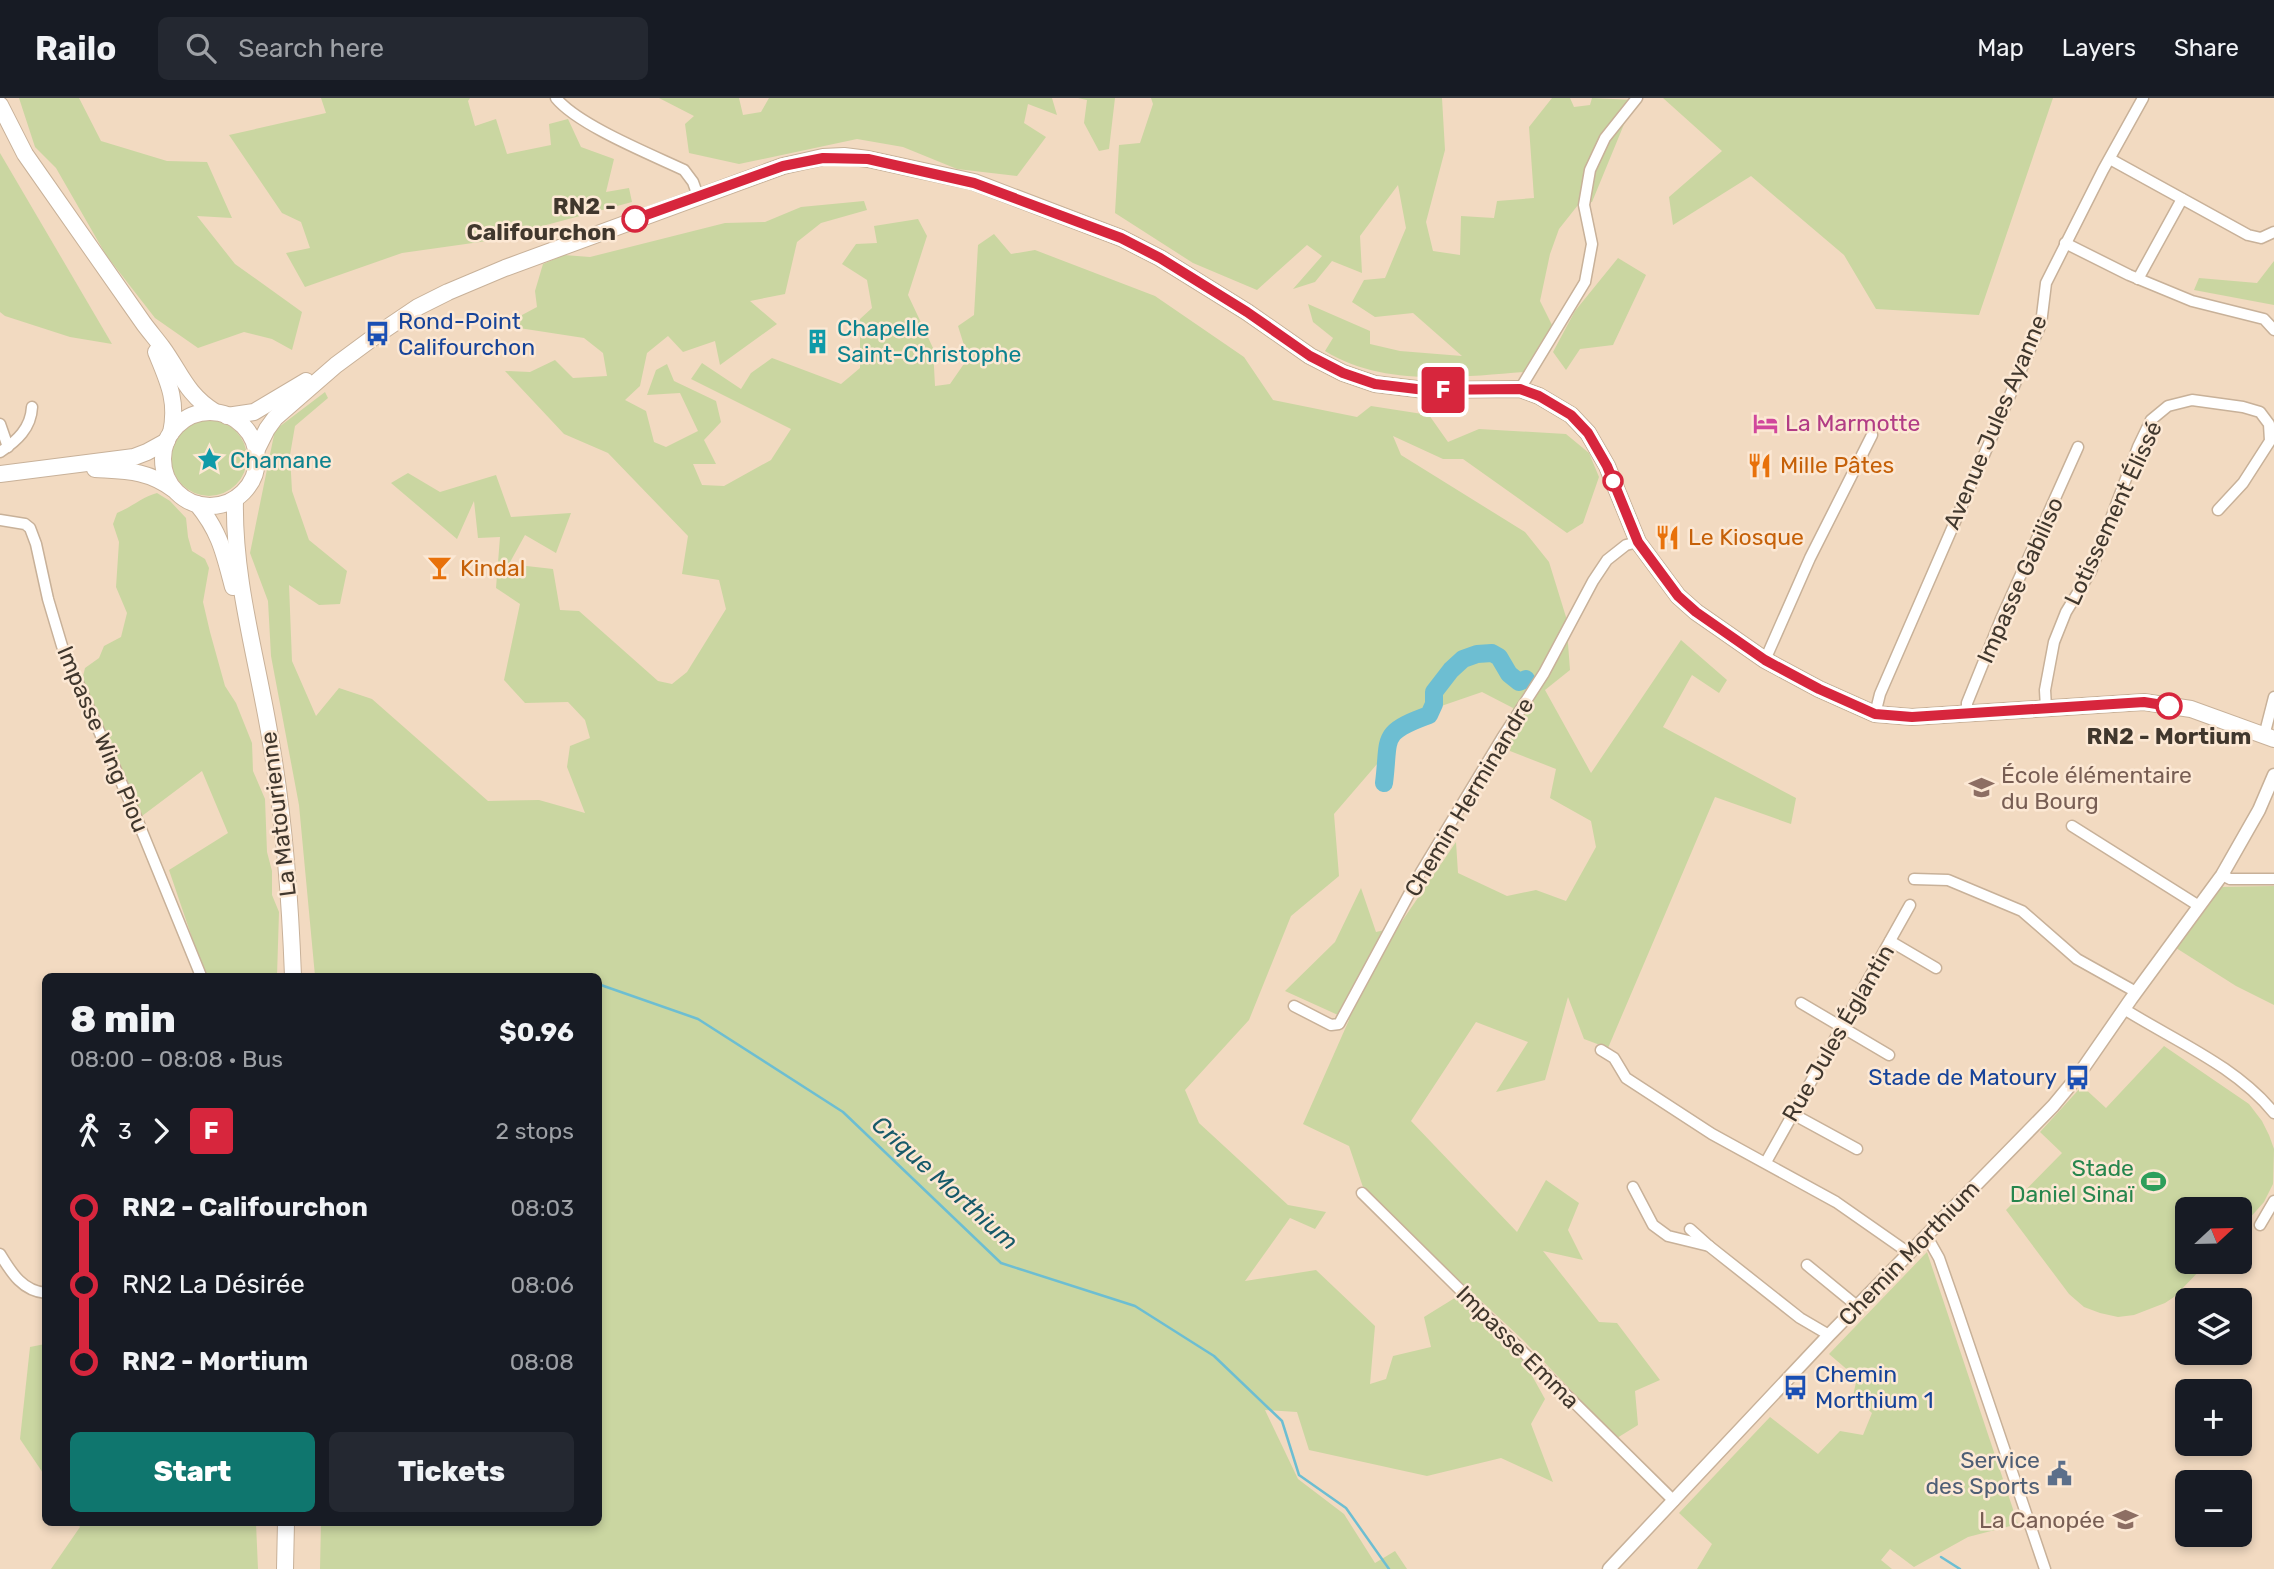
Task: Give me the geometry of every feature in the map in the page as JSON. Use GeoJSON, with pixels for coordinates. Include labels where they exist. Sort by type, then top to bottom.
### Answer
{"type":"FeatureCollection","features":[{"type":"Feature","properties":{"kind":"main road"},"geometry":{"type":"LineString","coordinates":[[0,105],[26,154],[162,347],[194,397],[240,424],[250,436],[256,452],[256,465],[245,490],[235,499],[223,504],[197,504],[184,499],[156,477],[141,472],[50,468]]}},
{"type":"Feature","properties":{"kind":"main road"},"geometry":{"type":"LineString","coordinates":[[256,452],[275,418],[336,365],[398,320],[448,292],[505,268],[783,166],[823,158],[868,159],[953,177],[1121,238],[1160,258],[1247,312],[1310,356],[1343,373],[1375,384],[1425,390],[1520,389],[1555,404],[1571,415],[1588,433],[1607,466],[1638,542],[1678,596],[1704,618],[1765,660],[1819,689],[1875,714],[1912,717],[1967,715],[2144,702],[2191,709],[2269,738]]}},
{"type":"Feature","properties":{"kind":"main road"},"geometry":{"type":"LineString","coordinates":[[144,324],[173,400],[174,417],[163,453],[163,466],[174,489]]}},
{"type":"Feature","properties":{"kind":"main road"},"geometry":{"type":"LineString","coordinates":[[0,474],[134,457],[147,452],[169,437],[179,423],[190,416],[202,413],[254,412],[336,365]]}},
{"type":"Feature","properties":{"kind":"main road","name":"La Matourienne"},"geometry":{"type":"LineString","coordinates":[[235,499],[236,557],[271,739],[281,814],[289,890],[293,973]]}},
{"type":"Feature","properties":{"kind":"main road","name":"La Matourienne"},"geometry":{"type":"LineString","coordinates":[[197,504],[212,523],[221,542],[254,652]]}},
{"type":"Feature","properties":{"kind":"main road"},"geometry":{"type":"LineString","coordinates":[[285,1569],[286,1526]]}},
{"type":"Feature","properties":{"kind":"street"},"geometry":{"type":"LineString","coordinates":[[556,98],[587,122],[684,170],[693,182],[698,196]]}},
{"type":"Feature","properties":{"kind":"street"},"geometry":{"type":"LineString","coordinates":[[1520,389],[1585,282],[1592,244],[1584,205],[1590,170],[1605,138],[1637,98]]}},
{"type":"Feature","properties":{"kind":"street","name":"Avenue Jules Ayanne"},"geometry":{"type":"LineString","coordinates":[[1875,714],[1880,694],[1930,575],[2041,324],[2046,283],[2143,98]]}},
{"type":"Feature","properties":{"kind":"street"},"geometry":{"type":"LineString","coordinates":[[2109,159],[2248,235],[2261,238],[2274,232]]}},
{"type":"Feature","properties":{"kind":"street"},"geometry":{"type":"LineString","coordinates":[[2138,279],[2182,199]]}},
{"type":"Feature","properties":{"kind":"street"},"geometry":{"type":"LineString","coordinates":[[2065,243],[2138,279],[2192,301],[2264,318],[2274,330]]}},
{"type":"Feature","properties":{"kind":"street","name":"Lotissement Élissé"},"geometry":{"type":"LineString","coordinates":[[2046,708],[2045,690],[2054,642],[2066,612],[2091,571],[2138,447],[2151,420],[2168,406],[2192,400],[2243,407],[2260,412],[2269,424],[2270,441],[2243,483],[2218,510]]}},
{"type":"Feature","properties":{"kind":"street"},"geometry":{"type":"LineString","coordinates":[[4,449],[28,425],[32,407]]}},
{"type":"Feature","properties":{"kind":"street"},"geometry":{"type":"LineString","coordinates":[[0,424],[4,449]]}},
{"type":"Feature","properties":{"kind":"street"},"geometry":{"type":"LineString","coordinates":[[1765,660],[1810,558],[1872,435]]}},
{"type":"Feature","properties":{"kind":"street","name":"Impasse Gabiliso"},"geometry":{"type":"LineString","coordinates":[[1967,715],[1967,703],[2001,619],[2078,447]]}},
{"type":"Feature","properties":{"kind":"street","name":"Impasse Wing Piou"},"geometry":{"type":"LineString","coordinates":[[0,520],[25,524],[30,528],[62,646],[200,973]]}},
{"type":"Feature","properties":{"kind":"street","name":"Chemin Herminandre"},"geometry":{"type":"LineString","coordinates":[[1294,1006],[1331,1025],[1339,1024],[1421,872],[1544,673],[1593,581],[1607,561],[1626,545],[1638,542]]}},
{"type":"Feature","properties":{"kind":"street"},"geometry":{"type":"LineString","coordinates":[[2269,738],[2274,697]]}},
{"type":"Feature","properties":{"kind":"street","name":"Chemin Morthium"},"geometry":{"type":"LineString","coordinates":[[1609,1569],[1829,1335],[2053,1106],[2077,1077],[2222,875],[2259,810],[2274,775]]}},
{"type":"Feature","properties":{"kind":"street"},"geometry":{"type":"LineString","coordinates":[[2072,826],[2199,906]]}},
{"type":"Feature","properties":{"kind":"street"},"geometry":{"type":"LineString","coordinates":[[2222,875],[2230,879],[2274,879]]}},
{"type":"Feature","properties":{"kind":"street"},"geometry":{"type":"LineString","coordinates":[[1914,879],[1948,880],[2022,911],[2077,959],[2136,992]]}},
{"type":"Feature","properties":{"kind":"street","name":"Rue Jules Églantin"},"geometry":{"type":"LineString","coordinates":[[1766,1162],[1791,1113],[1910,905]]}},
{"type":"Feature","properties":{"kind":"street"},"geometry":{"type":"LineString","coordinates":[[1890,942],[1936,968]]}},
{"type":"Feature","properties":{"kind":"street"},"geometry":{"type":"LineString","coordinates":[[1801,1003],[1889,1055]]}},
{"type":"Feature","properties":{"kind":"street"},"geometry":{"type":"LineString","coordinates":[[2124,1009],[2236,1076],[2259,1095],[2274,1113]]}},
{"type":"Feature","properties":{"kind":"street"},"geometry":{"type":"LineString","coordinates":[[1601,1050],[1614,1058],[1626,1078],[1712,1134],[1836,1202],[1909,1253]]}},
{"type":"Feature","properties":{"kind":"street"},"geometry":{"type":"LineString","coordinates":[[1791,1113],[1857,1149]]}},
{"type":"Feature","properties":{"kind":"street"},"geometry":{"type":"LineString","coordinates":[[1633,1187],[1653,1225],[1668,1236],[1709,1246]]}},
{"type":"Feature","properties":{"kind":"street","name":"Impasse Emma"},"geometry":{"type":"LineString","coordinates":[[1362,1194],[1674,1501]]}},
{"type":"Feature","properties":{"kind":"street"},"geometry":{"type":"LineString","coordinates":[[2260,1225],[2274,1201]]}},
{"type":"Feature","properties":{"kind":"street"},"geometry":{"type":"LineString","coordinates":[[1690,1229],[1800,1318],[1829,1335]]}},
{"type":"Feature","properties":{"kind":"street"},"geometry":{"type":"LineString","coordinates":[[1926,1235],[1939,1258],[2045,1569]]}},
{"type":"Feature","properties":{"kind":"street"},"geometry":{"type":"LineString","coordinates":[[0,1254],[19,1282],[42,1293]]}},
{"type":"Feature","properties":{"kind":"street"},"geometry":{"type":"LineString","coordinates":[[1807,1265],[1857,1307]]}},
{"type":"Feature","properties":{"kind":"green space"},"geometry":{"type":"Polygon","coordinates":[[[19,98],[79,98],[101,141],[167,161],[207,162],[232,218],[197,216],[235,264],[302,312],[292,350],[272,339],[244,332],[198,348],[155,318],[106,255],[56,168],[35,147],[19,98]]]}},
{"type":"Feature","properties":{"kind":"green space"},"geometry":{"type":"Polygon","coordinates":[[[321,98],[470,98],[468,101],[475,126],[496,119],[507,154],[551,145],[549,124],[568,119],[581,147],[614,159],[606,192],[629,188],[632,202],[487,241],[402,253],[305,287],[286,253],[310,248],[301,222],[282,213],[229,135],[326,113],[321,98]]]}},
{"type":"Feature","properties":{"kind":"green space"},"geometry":{"type":"Polygon","coordinates":[[[659,98],[739,98],[743,115],[761,112],[769,98],[1052,98],[1057,115],[1028,104],[1024,123],[1046,137],[1017,176],[957,169],[903,147],[857,139],[739,164],[689,153],[685,124],[694,116],[659,98]]]}},
{"type":"Feature","properties":{"kind":"green space"},"geometry":{"type":"Polygon","coordinates":[[[1078,98],[1115,98],[1109,149],[1099,151],[1084,123],[1087,100],[1078,98]]]}},
{"type":"Feature","properties":{"kind":"green space"},"geometry":{"type":"Polygon","coordinates":[[[1151,98],[1442,98],[1445,150],[1426,222],[1433,251],[1460,255],[1461,216],[1494,218],[1497,201],[1534,198],[1529,127],[1552,98],[1570,98],[1574,107],[1590,105],[1592,98],[1634,100],[1592,202],[1578,205],[1559,229],[1550,254],[1540,301],[1552,325],[1524,372],[1422,377],[1371,370],[1325,351],[1333,338],[1313,322],[1308,304],[1370,331],[1370,344],[1400,351],[1462,356],[1413,313],[1375,317],[1352,302],[1364,280],[1385,278],[1406,228],[1398,185],[1360,236],[1362,273],[1332,261],[1315,282],[1293,289],[1322,256],[1307,245],[1257,290],[1193,263],[1115,213],[1119,145],[1140,143],[1153,104],[1151,98]]]}},
{"type":"Feature","properties":{"kind":"green space"},"geometry":{"type":"Polygon","coordinates":[[[1663,98],[2053,98],[1979,315],[1876,309],[1844,255],[1751,176],[1673,225],[1669,197],[1722,151],[1663,98]]]}},
{"type":"Feature","properties":{"kind":"green space"},"geometry":{"type":"Polygon","coordinates":[[[0,153],[112,344],[70,337],[0,312],[0,153]]]}},
{"type":"Feature","properties":{"kind":"green space"},"geometry":{"type":"Polygon","coordinates":[[[864,201],[867,210],[821,223],[797,242],[785,294],[750,301],[777,324],[720,365],[715,341],[683,352],[668,336],[647,353],[640,386],[625,400],[646,411],[654,442],[666,447],[698,431],[680,393],[647,395],[656,370],[667,364],[674,381],[716,401],[721,422],[704,440],[716,464],[693,464],[702,485],[724,486],[771,460],[791,429],[691,379],[702,363],[741,389],[751,373],[772,358],[841,384],[860,368],[860,319],[872,308],[867,280],[842,264],[856,244],[877,243],[874,226],[918,219],[927,236],[908,295],[933,348],[935,386],[950,384],[968,358],[958,326],[974,315],[978,245],[994,234],[1011,254],[1035,250],[1155,296],[1244,357],[1273,400],[1357,417],[1371,406],[1429,415],[1448,442],[1479,429],[1566,434],[1589,453],[1599,477],[1583,523],[1567,533],[1463,459],[1443,459],[1393,436],[1401,455],[1525,532],[1549,562],[1566,617],[1570,670],[1545,690],[1591,773],[1681,640],[1727,680],[1719,693],[1692,675],[1663,727],[1796,798],[1791,824],[1715,797],[1608,1048],[1584,1039],[1568,997],[1545,1080],[1496,1092],[1528,1042],[1476,1022],[1411,1121],[1517,1232],[1546,1180],[1579,1203],[1568,1230],[1583,1260],[1543,1251],[1599,1322],[1617,1323],[1660,1380],[1635,1391],[1638,1425],[1617,1438],[1522,1339],[1365,1193],[1349,1146],[1303,1124],[1349,1020],[1285,991],[1335,942],[1361,888],[1376,932],[1398,927],[1456,842],[1458,873],[1507,896],[1536,890],[1566,901],[1596,847],[1591,821],[1550,798],[1556,769],[1510,751],[1513,708],[1482,692],[1421,713],[1334,814],[1339,876],[1291,916],[1249,1020],[1185,1090],[1199,1123],[1288,1205],[1326,1212],[1315,1229],[1290,1218],[1245,1281],[1316,1270],[1375,1326],[1370,1384],[1386,1379],[1393,1356],[1431,1347],[1424,1317],[1458,1296],[1520,1354],[1545,1399],[1531,1424],[1553,1482],[1501,1458],[1427,1476],[1309,1450],[1297,1412],[1265,1410],[1298,1479],[1344,1514],[1375,1563],[1395,1551],[1407,1569],[320,1569],[321,1526],[602,1526],[602,973],[315,973],[299,805],[271,656],[268,601],[250,553],[275,430],[325,392],[328,398],[295,426],[290,455],[292,491],[309,540],[347,571],[340,604],[319,605],[289,585],[292,661],[316,716],[339,688],[372,699],[488,801],[539,800],[585,813],[567,767],[570,746],[590,738],[585,720],[568,702],[525,703],[504,680],[520,604],[496,588],[500,537],[478,538],[474,501],[457,539],[391,483],[408,473],[440,492],[496,475],[511,517],[571,513],[556,553],[525,535],[509,564],[553,569],[560,610],[579,611],[658,681],[672,684],[687,672],[726,609],[719,580],[682,574],[688,536],[608,453],[564,434],[505,371],[530,372],[555,360],[573,378],[607,376],[603,353],[584,338],[519,328],[522,315],[537,307],[535,291],[543,264],[564,255],[590,257],[725,223],[765,222],[801,207],[864,201]]]}},
{"type":"Feature","properties":{"kind":"green space"},"geometry":{"type":"Polygon","coordinates":[[[1618,258],[1646,275],[1613,345],[1580,349],[1566,370],[1553,352],[1575,311],[1618,258]]]}},
{"type":"Feature","properties":{"kind":"green space"},"geometry":{"type":"Polygon","coordinates":[[[2274,261],[2274,305],[2194,290],[2199,278],[2257,283],[2274,261]]]}},
{"type":"Feature","properties":{"kind":"green space"},"geometry":{"type":"Polygon","coordinates":[[[217,420],[230,426],[241,437],[247,450],[245,473],[230,490],[217,496],[201,496],[188,490],[173,473],[171,450],[177,437],[194,422],[217,420]]]}},
{"type":"Feature","properties":{"kind":"green space"},"geometry":{"type":"Polygon","coordinates":[[[157,493],[170,501],[186,518],[192,551],[205,559],[209,568],[203,602],[210,632],[225,686],[236,703],[252,743],[253,771],[265,799],[272,895],[279,912],[277,973],[204,973],[169,870],[228,833],[202,771],[142,816],[82,680],[85,668],[99,658],[104,646],[121,637],[127,613],[116,587],[119,542],[113,524],[117,513],[157,493]]]}},
{"type":"Feature","properties":{"kind":"green space"},"geometry":{"type":"Polygon","coordinates":[[[2274,886],[2274,1005],[2236,986],[2173,946],[2218,887],[2274,886]]]}},
{"type":"Feature","properties":{"kind":"green space","name":"Stade Daniel Sinaï"},"geometry":{"type":"Polygon","coordinates":[[[2164,1046],[2249,1104],[2262,1121],[2274,1149],[2273,1184],[2264,1202],[2252,1216],[2252,1197],[2175,1197],[2175,1274],[2196,1274],[2183,1288],[2175,1288],[2175,1296],[2165,1303],[2134,1315],[2118,1317],[2084,1307],[2069,1294],[2006,1210],[2062,1153],[2040,1132],[2082,1086],[2106,1108],[2164,1046]]]}},
{"type":"Feature","properties":{"kind":"green space"},"geometry":{"type":"Polygon","coordinates":[[[1927,1252],[2018,1524],[1968,1537],[1914,1567],[1890,1549],[1881,1560],[1892,1569],[1697,1569],[1712,1544],[1679,1513],[1770,1417],[1818,1454],[1840,1431],[1863,1435],[1872,1413],[1853,1396],[1857,1378],[1829,1354],[1927,1252]]]}},
{"type":"Feature","properties":{"kind":"green space"},"geometry":{"type":"Polygon","coordinates":[[[42,1345],[42,1472],[20,1439],[30,1347],[42,1345]]]}},
{"type":"Feature","properties":{"kind":"green space"},"geometry":{"type":"Polygon","coordinates":[[[256,1526],[258,1569],[51,1569],[80,1527],[256,1526]]]}},
{"type":"Feature","properties":{"kind":"waterway"},"geometry":{"type":"LineString","coordinates":[[1384,783],[1390,738],[1402,727],[1429,715],[1434,704],[1434,692],[1463,659],[1492,653],[1499,657],[1509,674],[1519,682],[1526,679]]}},
{"type":"Feature","properties":{"kind":"waterway","name":"Crique Morthium"},"geometry":{"type":"LineString","coordinates":[[602,985],[698,1019],[843,1112],[1001,1263],[1135,1306],[1214,1356],[1282,1421],[1299,1475],[1346,1508],[1389,1569]]}},
{"type":"Feature","properties":{"kind":"waterway"},"geometry":{"type":"LineString","coordinates":[[1941,1557],[1960,1569]]}},
{"type":"Feature","properties":{"kind":"bus line","name":"F"},"geometry":{"type":"LineString","coordinates":[[635,219],[783,166],[823,158],[844,156],[868,159],[974,183],[1121,238],[1160,258],[1247,312],[1310,356],[1343,373],[1375,384],[1425,390],[1520,389],[1555,404],[1571,415],[1588,433],[1607,466],[1638,542],[1678,596],[1704,618],[1765,660],[1854,706],[1875,714],[1912,717],[2144,702],[2169,706]]}},
{"type":"Feature","properties":{"kind":"place","name":"RN2 - Califourchon"},"geometry":{"type":"Point","coordinates":[635,219]}},
{"type":"Feature","properties":{"kind":"place","name":"Rond-Point Califourchon"},"geometry":{"type":"Point","coordinates":[378,334]}},
{"type":"Feature","properties":{"kind":"place","name":"Chapelle Saint-Christophe"},"geometry":{"type":"Point","coordinates":[817,341]}},
{"type":"Feature","properties":{"kind":"place","name":"La Marmotte"},"geometry":{"type":"Point","coordinates":[1765,423]}},
{"type":"Feature","properties":{"kind":"place","name":"Chamane"},"geometry":{"type":"Point","coordinates":[210,460]}},
{"type":"Feature","properties":{"kind":"place","name":"Mille Pâtes"},"geometry":{"type":"Point","coordinates":[1760,465]}},
{"type":"Feature","properties":{"kind":"place","name":"Le Kiosque"},"geometry":{"type":"Point","coordinates":[1668,537]}},
{"type":"Feature","properties":{"kind":"place","name":"Kindal"},"geometry":{"type":"Point","coordinates":[440,568]}},
{"type":"Feature","properties":{"kind":"place","name":"RN2 - Mortium"},"geometry":{"type":"Point","coordinates":[2169,706]}},
{"type":"Feature","properties":{"kind":"place","name":"École élémentaire du Bourg"},"geometry":{"type":"Point","coordinates":[1981,788]}},
{"type":"Feature","properties":{"kind":"place","name":"Stade de Matoury"},"geometry":{"type":"Point","coordinates":[2077,1077]}},
{"type":"Feature","properties":{"kind":"place","name":"Stade Daniel Sinaï"},"geometry":{"type":"Point","coordinates":[2154,1181]}},
{"type":"Feature","properties":{"kind":"place","name":"Chemin Morthium 1"},"geometry":{"type":"Point","coordinates":[1795,1387]}},
{"type":"Feature","properties":{"kind":"place","name":"Service des Sports"},"geometry":{"type":"Point","coordinates":[2060,1473]}},
{"type":"Feature","properties":{"kind":"place","name":"La Canopée"},"geometry":{"type":"Point","coordinates":[2125,1520]}}]}
